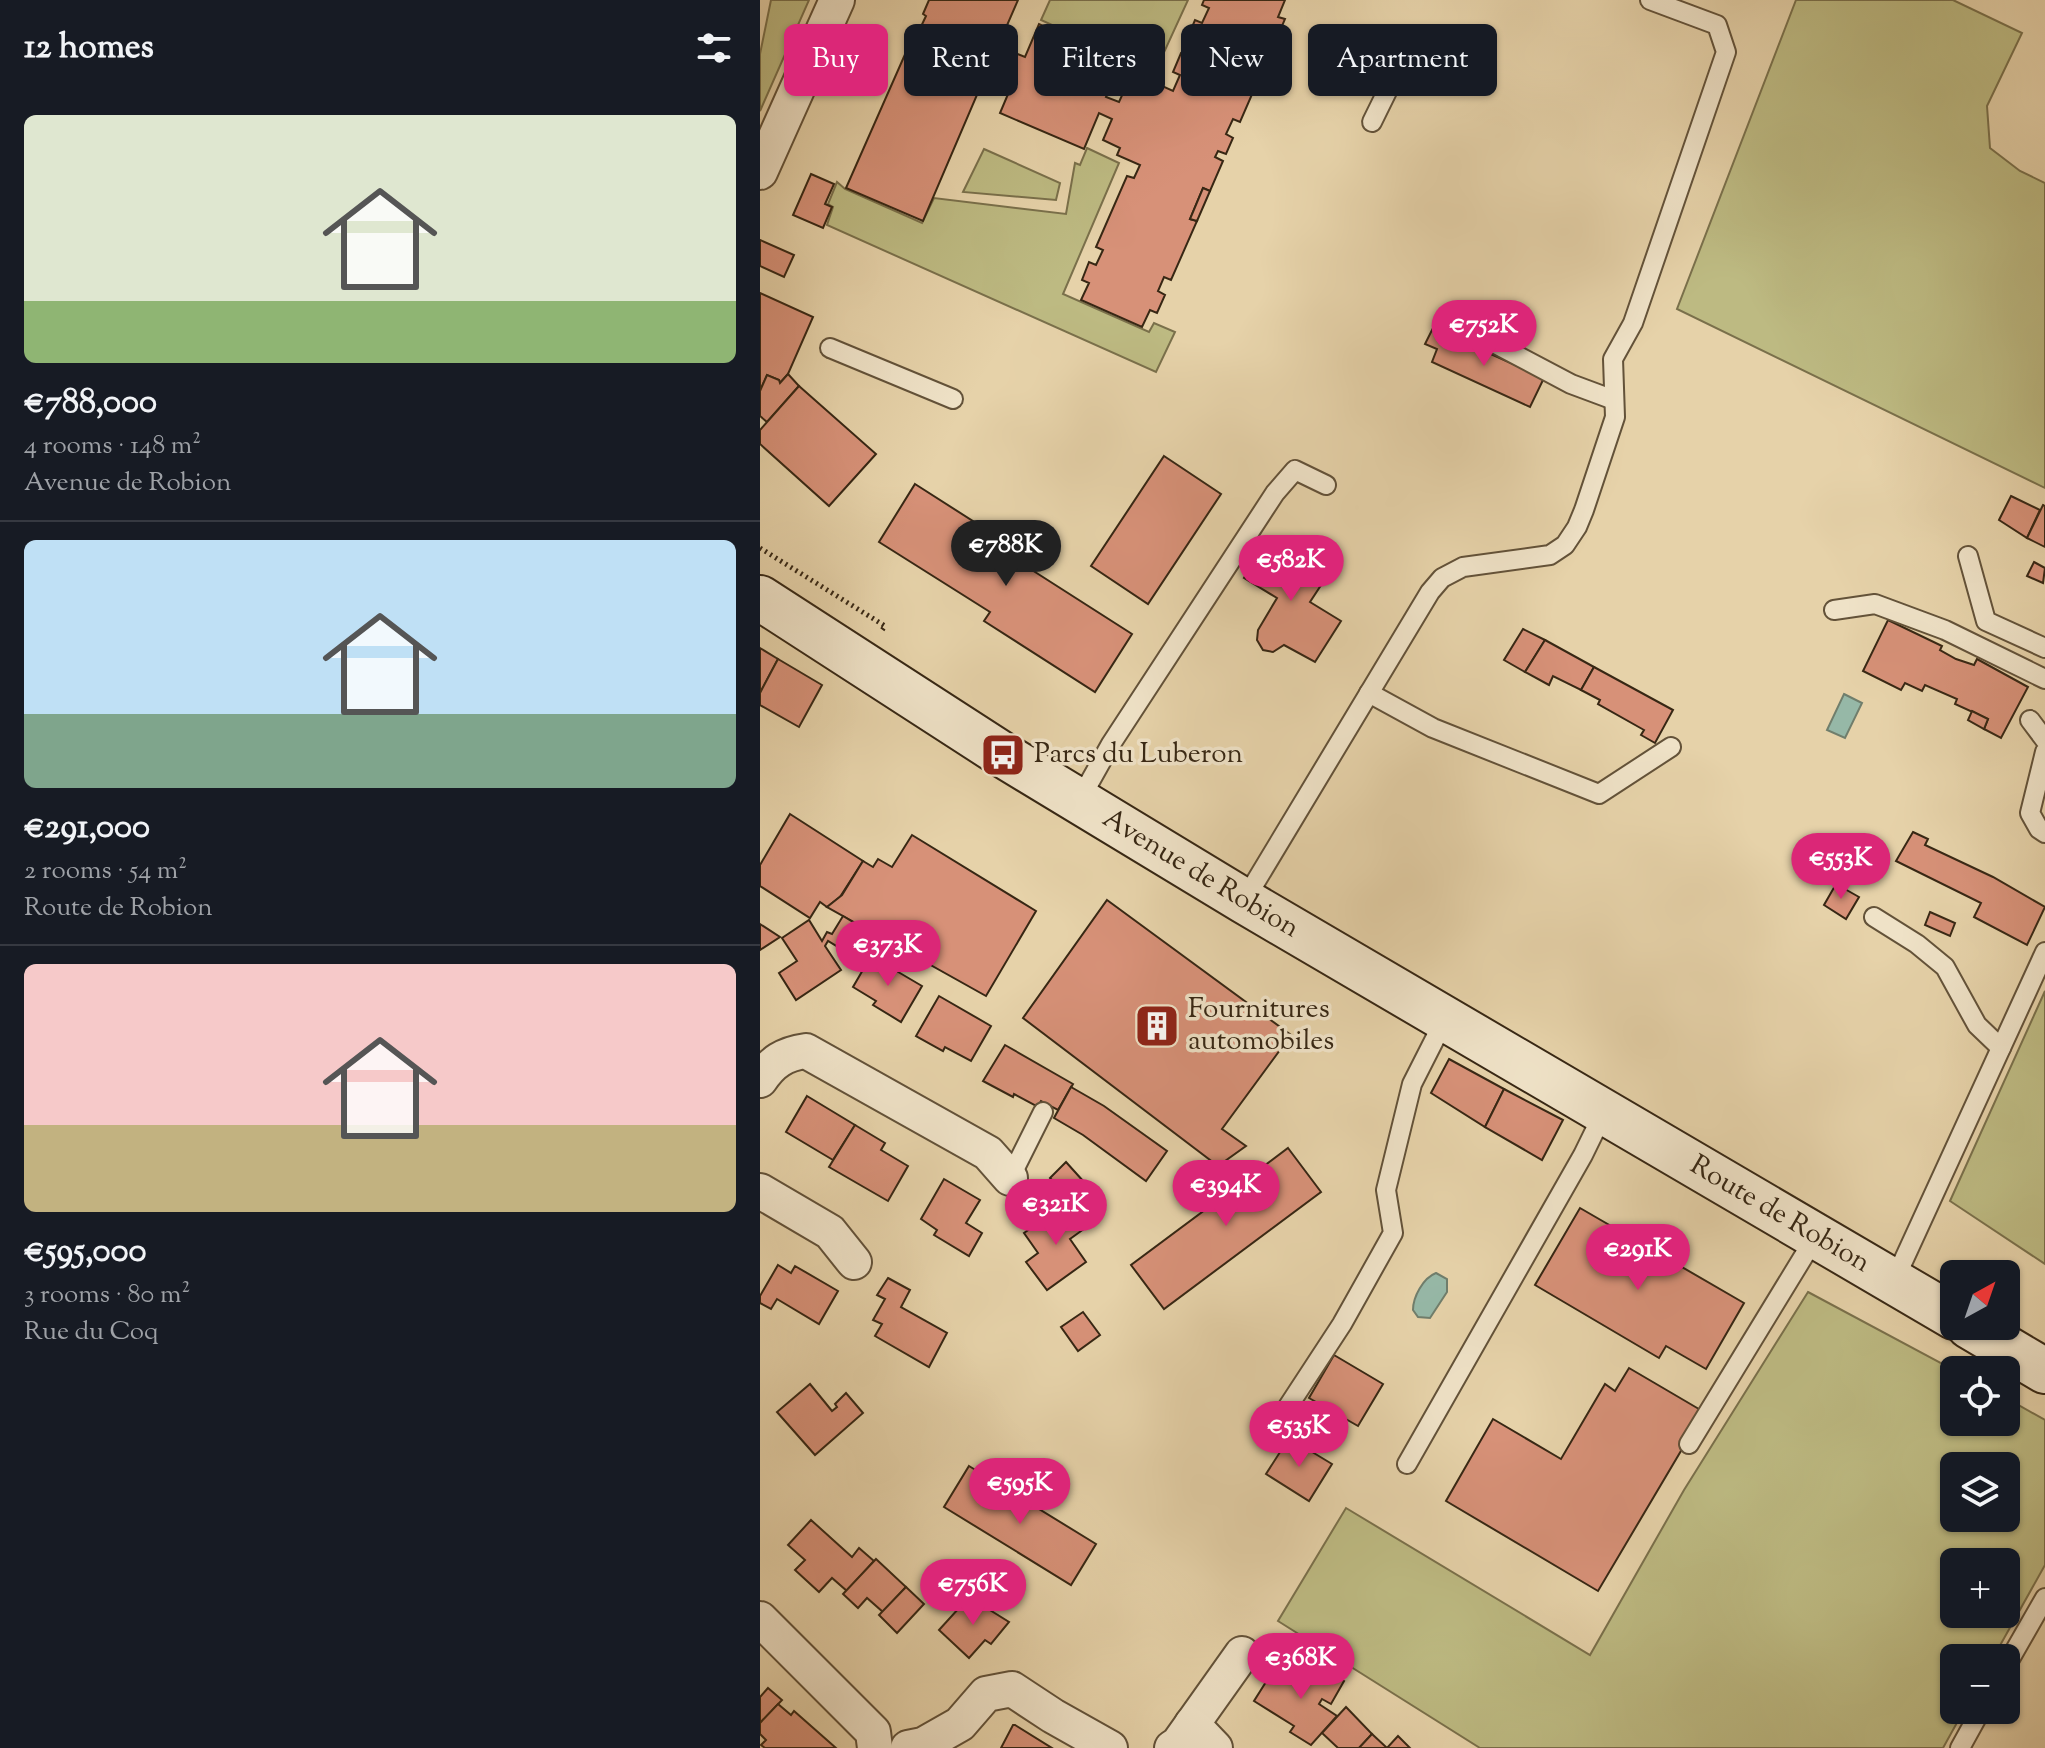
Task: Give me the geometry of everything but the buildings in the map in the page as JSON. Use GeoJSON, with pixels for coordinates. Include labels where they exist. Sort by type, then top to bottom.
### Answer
{"type":"FeatureCollection","features":[{"type":"Feature","properties":{"kind":"main road","name":"Avenue de Robion"},"geometry":{"type":"LineString","coordinates":[[760,584],[802,627]]}},
{"type":"Feature","properties":{"kind":"main road","name":"Avenue de Robion"},"geometry":{"type":"LineString","coordinates":[[760,598],[1079,801],[1604,1112]]}},
{"type":"Feature","properties":{"kind":"main road","name":"Route de Robion"},"geometry":{"type":"LineString","coordinates":[[1604,1112],[1940,1309]]}},
{"type":"Feature","properties":{"kind":"main road"},"geometry":{"type":"LineString","coordinates":[[1993,1340],[2045,1371]]}},
{"type":"Feature","properties":{"kind":"street"},"geometry":{"type":"LineString","coordinates":[[760,172],[837,0]]}},
{"type":"Feature","properties":{"kind":"street"},"geometry":{"type":"LineString","coordinates":[[760,1080],[768,1068],[787,1053],[806,1051],[988,1153],[1010,1178]]}},
{"type":"Feature","properties":{"kind":"street"},"geometry":{"type":"LineString","coordinates":[[760,1191],[830,1232],[854,1262]]}},
{"type":"Feature","properties":{"kind":"street"},"geometry":{"type":"LineString","coordinates":[[760,1619],[873,1732],[875,1748]]}},
{"type":"Feature","properties":{"kind":"street"},"geometry":{"type":"LineString","coordinates":[[1193,1740],[1242,1654]]}},
{"type":"Feature","properties":{"kind":"street"},"geometry":{"type":"LineString","coordinates":[[908,1748],[923,1745],[960,1724],[986,1694],[1012,1689],[1110,1748]]}},
{"type":"Feature","properties":{"kind":"lane"},"geometry":{"type":"LineString","coordinates":[[1244,901],[1430,592],[1442,578],[1463,567],[1550,555],[1565,545],[1577,527],[1615,417],[1613,359],[1633,323],[1726,52],[1717,25],[1650,0]]}},
{"type":"Feature","properties":{"kind":"lane"},"geometry":{"type":"LineString","coordinates":[[1372,122],[1385,96]]}},
{"type":"Feature","properties":{"kind":"lane"},"geometry":{"type":"LineString","coordinates":[[1471,331],[1571,384],[1614,400]]}},
{"type":"Feature","properties":{"kind":"lane"},"geometry":{"type":"LineString","coordinates":[[830,348],[953,399]]}},
{"type":"Feature","properties":{"kind":"lane"},"geometry":{"type":"LineString","coordinates":[[1079,801],[1111,744],[1275,493],[1295,470],[1326,485]]}},
{"type":"Feature","properties":{"kind":"lane"},"geometry":{"type":"LineString","coordinates":[[1968,556],[1986,621],[2045,648]]}},
{"type":"Feature","properties":{"kind":"lane"},"geometry":{"type":"LineString","coordinates":[[1834,610],[1875,604],[1945,630],[2045,679]]}},
{"type":"Feature","properties":{"kind":"lane"},"geometry":{"type":"LineString","coordinates":[[1369,693],[1433,728],[1599,794],[1671,747]]}},
{"type":"Feature","properties":{"kind":"lane"},"geometry":{"type":"LineString","coordinates":[[2030,720],[2045,740]]}},
{"type":"Feature","properties":{"kind":"lane"},"geometry":{"type":"LineString","coordinates":[[2045,752],[2030,813],[2045,833]]}},
{"type":"Feature","properties":{"kind":"lane"},"geometry":{"type":"LineString","coordinates":[[1874,917],[1917,944],[1945,967],[1977,1025],[2001,1048]]}},
{"type":"Feature","properties":{"kind":"lane"},"geometry":{"type":"LineString","coordinates":[[1894,1281],[2045,952]]}},
{"type":"Feature","properties":{"kind":"lane"},"geometry":{"type":"LineString","coordinates":[[1272,1431],[1342,1324],[1393,1233],[1386,1190],[1412,1084],[1445,1019]]}},
{"type":"Feature","properties":{"kind":"lane"},"geometry":{"type":"LineString","coordinates":[[1010,1178],[1043,1112]]}},
{"type":"Feature","properties":{"kind":"lane"},"geometry":{"type":"LineString","coordinates":[[1407,1464],[1583,1155],[1604,1112]]}},
{"type":"Feature","properties":{"kind":"lane"},"geometry":{"type":"LineString","coordinates":[[1689,1444],[1816,1236]]}},
{"type":"Feature","properties":{"kind":"lane"},"geometry":{"type":"LineString","coordinates":[[2019,1644],[2045,1598]]}},
{"type":"Feature","properties":{"kind":"lane"},"geometry":{"type":"LineString","coordinates":[[1960,1748],[1973,1724]]}},
{"type":"Feature","properties":{"kind":"shaded area"},"geometry":{"type":"Polygon","coordinates":[[[771,0],[809,0],[798,24],[784,24],[784,57],[760,111],[760,54],[771,0]]]}},
{"type":"Feature","properties":{"kind":"shaded area"},"geometry":{"type":"Polygon","coordinates":[[[1050,0],[1188,0],[1165,50],[1165,24],[1050,24],[1041,20],[1050,0]]]}},
{"type":"Feature","properties":{"kind":"shaded area"},"geometry":{"type":"Polygon","coordinates":[[[1796,0],[1953,0],[2022,33],[1987,106],[1990,148],[2020,171],[2045,183],[2045,488],[1677,309],[1796,0]]]}},
{"type":"Feature","properties":{"kind":"shaded area"},"geometry":{"type":"Polygon","coordinates":[[[1087,148],[1119,163],[1063,294],[1149,332],[1154,323],[1175,332],[1156,372],[827,225],[833,207],[828,204],[837,182],[845,189],[922,223],[934,198],[1066,214],[1075,163],[1080,165],[1087,148]]]}},
{"type":"Feature","properties":{"kind":"shaded area"},"geometry":{"type":"Polygon","coordinates":[[[984,149],[1060,183],[1056,200],[963,192],[984,149]]]}},
{"type":"Feature","properties":{"kind":"shaded area"},"geometry":{"type":"Polygon","coordinates":[[[1844,694],[1862,703],[1845,738],[1827,730],[1844,694]]]}},
{"type":"Feature","properties":{"kind":"shaded area"},"geometry":{"type":"Polygon","coordinates":[[[2045,991],[2045,1264],[1950,1201],[2045,991]]]}},
{"type":"Feature","properties":{"kind":"shaded area"},"geometry":{"type":"Polygon","coordinates":[[[1436,1273],[1447,1279],[1447,1292],[1430,1318],[1418,1317],[1413,1310],[1417,1294],[1423,1283],[1436,1273]]]}},
{"type":"Feature","properties":{"kind":"shaded area"},"geometry":{"type":"Polygon","coordinates":[[[1808,1292],[1940,1363],[1940,1436],[2020,1436],[2020,1406],[2045,1420],[2045,1565],[2020,1610],[2020,1548],[1940,1548],[1940,1628],[2010,1628],[2001,1644],[1940,1644],[1940,1724],[1956,1724],[1943,1748],[1480,1748],[1278,1621],[1346,1508],[1590,1655],[1684,1490],[1808,1292]]]}},
{"type":"Feature","properties":{"kind":"place","name":"Parcs du Luberon"},"geometry":{"type":"Point","coordinates":[1003,755]}},
{"type":"Feature","properties":{"kind":"place","name":"Fournitures automobiles"},"geometry":{"type":"Point","coordinates":[1157,1026]}}]}
